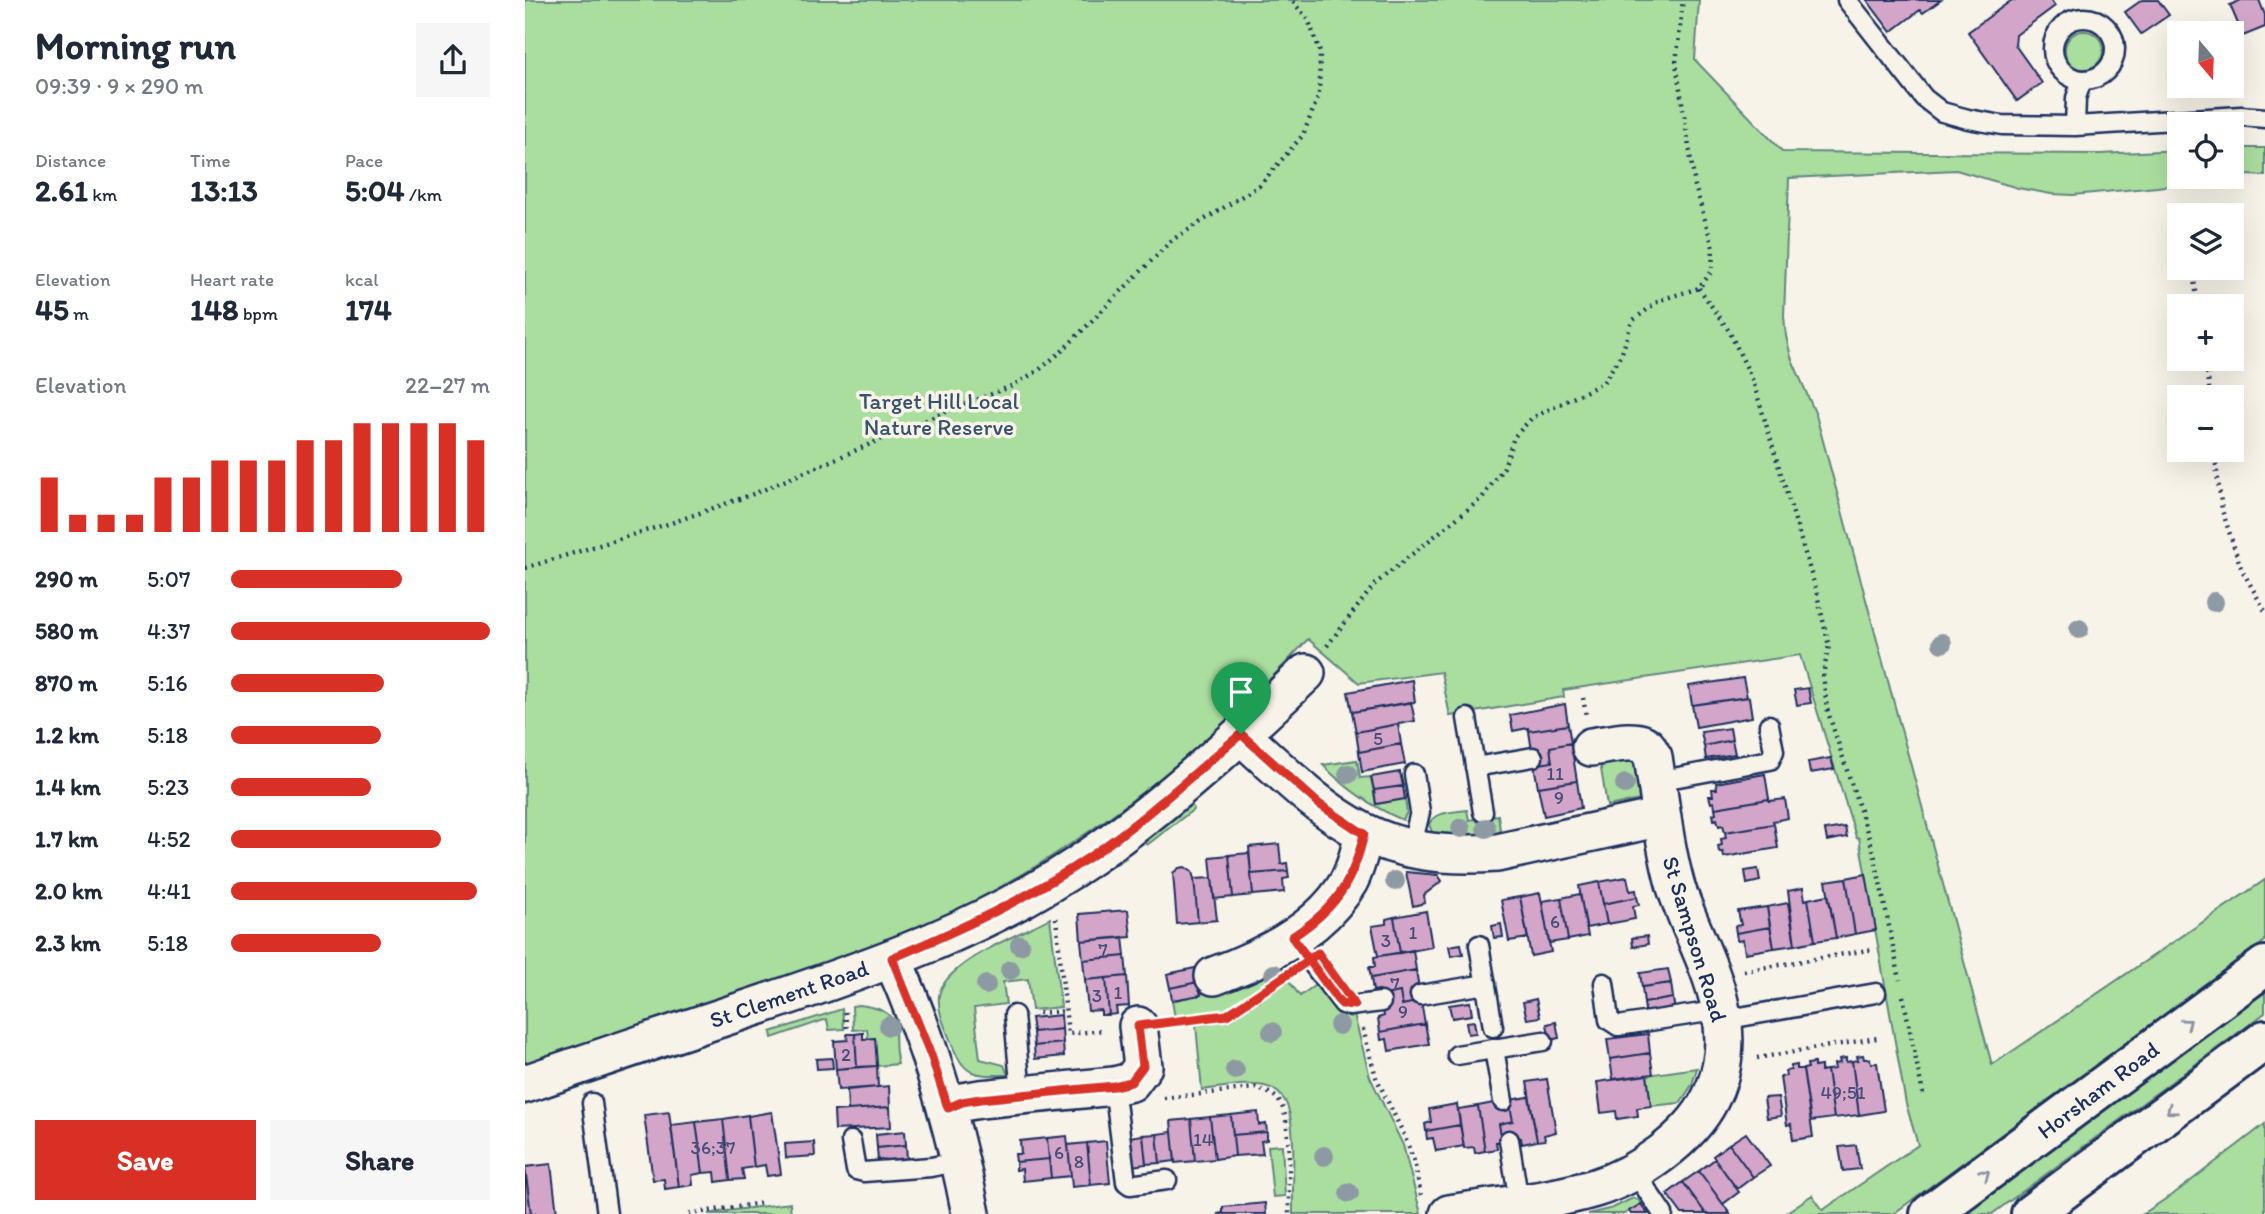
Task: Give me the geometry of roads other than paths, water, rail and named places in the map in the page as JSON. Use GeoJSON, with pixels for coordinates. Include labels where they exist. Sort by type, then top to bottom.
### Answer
{"type":"FeatureCollection","features":[{"type":"Feature","properties":{"kind":"main road","name":"Horsham Road"},"geometry":{"type":"LineString","coordinates":[[1930,1214],[2265,966]]}},
{"type":"Feature","properties":{"kind":"main road"},"geometry":{"type":"LineString","coordinates":[[2031,1214],[2265,1040]]}},
{"type":"Feature","properties":{"kind":"street","name":"St Clement Road"},"geometry":{"type":"LineString","coordinates":[[525,1084],[837,979],[947,935],[1019,900],[1093,855],[1241,734],[1306,673]]}},
{"type":"Feature","properties":{"kind":"street"},"geometry":{"type":"LineString","coordinates":[[1241,734],[1319,804],[1364,834],[1411,849],[1449,854],[1497,853],[1663,817]]}},
{"type":"Feature","properties":{"kind":"street","name":"St Sampson Road"},"geometry":{"type":"LineString","coordinates":[[1436,1207],[1519,1202],[1596,1188],[1634,1171],[1664,1151],[1698,1118],[1710,1099],[1722,1060],[1722,1015],[1675,884],[1653,757],[1641,743],[1581,749]]}},
{"type":"Feature","properties":{"kind":"street"},"geometry":{"type":"LineString","coordinates":[[1214,976],[1249,963],[1316,919],[1350,880],[1364,834]]}},
{"type":"Feature","properties":{"kind":"street"},"geometry":{"type":"LineString","coordinates":[[892,958],[932,1058],[948,1108],[971,1214]]}},
{"type":"Feature","properties":{"kind":"street"},"geometry":{"type":"LineString","coordinates":[[948,1108],[962,1102],[1123,1084],[1143,1066],[1138,1026]]}},
{"type":"Feature","properties":{"kind":"lane"},"geometry":{"type":"LineString","coordinates":[[1847,0],[1924,98],[1942,112],[2002,125],[2075,126],[2241,116],[2265,118]]}},
{"type":"Feature","properties":{"kind":"lane"},"geometry":{"type":"LineString","coordinates":[[2075,126],[2076,98],[2082,80]]}},
{"type":"Feature","properties":{"kind":"lane"},"geometry":{"type":"LineString","coordinates":[[1467,718],[1483,812]]}},
{"type":"Feature","properties":{"kind":"lane"},"geometry":{"type":"LineString","coordinates":[[1657,781],[1770,760],[1774,751],[1769,725]]}},
{"type":"Feature","properties":{"kind":"lane"},"geometry":{"type":"LineString","coordinates":[[1475,767],[1533,757]]}},
{"type":"Feature","properties":{"kind":"lane"},"geometry":{"type":"LineString","coordinates":[[1411,849],[1420,812],[1414,774]]}},
{"type":"Feature","properties":{"kind":"lane"},"geometry":{"type":"LineString","coordinates":[[1292,937],[1342,1004],[1381,1002]]}},
{"type":"Feature","properties":{"kind":"lane"},"geometry":{"type":"LineString","coordinates":[[1479,945],[1493,1027]]}},
{"type":"Feature","properties":{"kind":"lane"},"geometry":{"type":"LineString","coordinates":[[1420,995],[1486,984]]}},
{"type":"Feature","properties":{"kind":"lane"},"geometry":{"type":"LineString","coordinates":[[1604,984],[1609,1020],[1618,1026],[1722,1015],[1877,993]]}},
{"type":"Feature","properties":{"kind":"lane"},"geometry":{"type":"LineString","coordinates":[[1014,1015],[1021,1095]]}},
{"type":"Feature","properties":{"kind":"lane"},"geometry":{"type":"LineString","coordinates":[[1457,1055],[1543,1041]]}},
{"type":"Feature","properties":{"kind":"lane"},"geometry":{"type":"LineString","coordinates":[[1494,1049],[1503,1101]]}},
{"type":"Feature","properties":{"kind":"lane"},"geometry":{"type":"LineString","coordinates":[[1123,1084],[1126,1182],[1130,1185],[1167,1180]]}},
{"type":"Feature","properties":{"kind":"lane"},"geometry":{"type":"LineString","coordinates":[[591,1103],[607,1214]]}},
{"type":"Feature","properties":{"kind":"lane"},"geometry":{"type":"LineString","coordinates":[[1509,1140],[1519,1202]]}},
{"type":"Feature","properties":{"kind":"lane"},"geometry":{"type":"LineString","coordinates":[[851,1141],[856,1170],[864,1172],[931,1167],[961,1161]]}},
{"type":"Feature","properties":{"kind":"lane"},"geometry":{"type":"LineString","coordinates":[[1634,1171],[1663,1214]]}},
{"type":"Feature","properties":{"kind":"park label","name":"Target Hill Local Nature Reserve"},"geometry":{"type":"Point","coordinates":[939,414]}}]}
